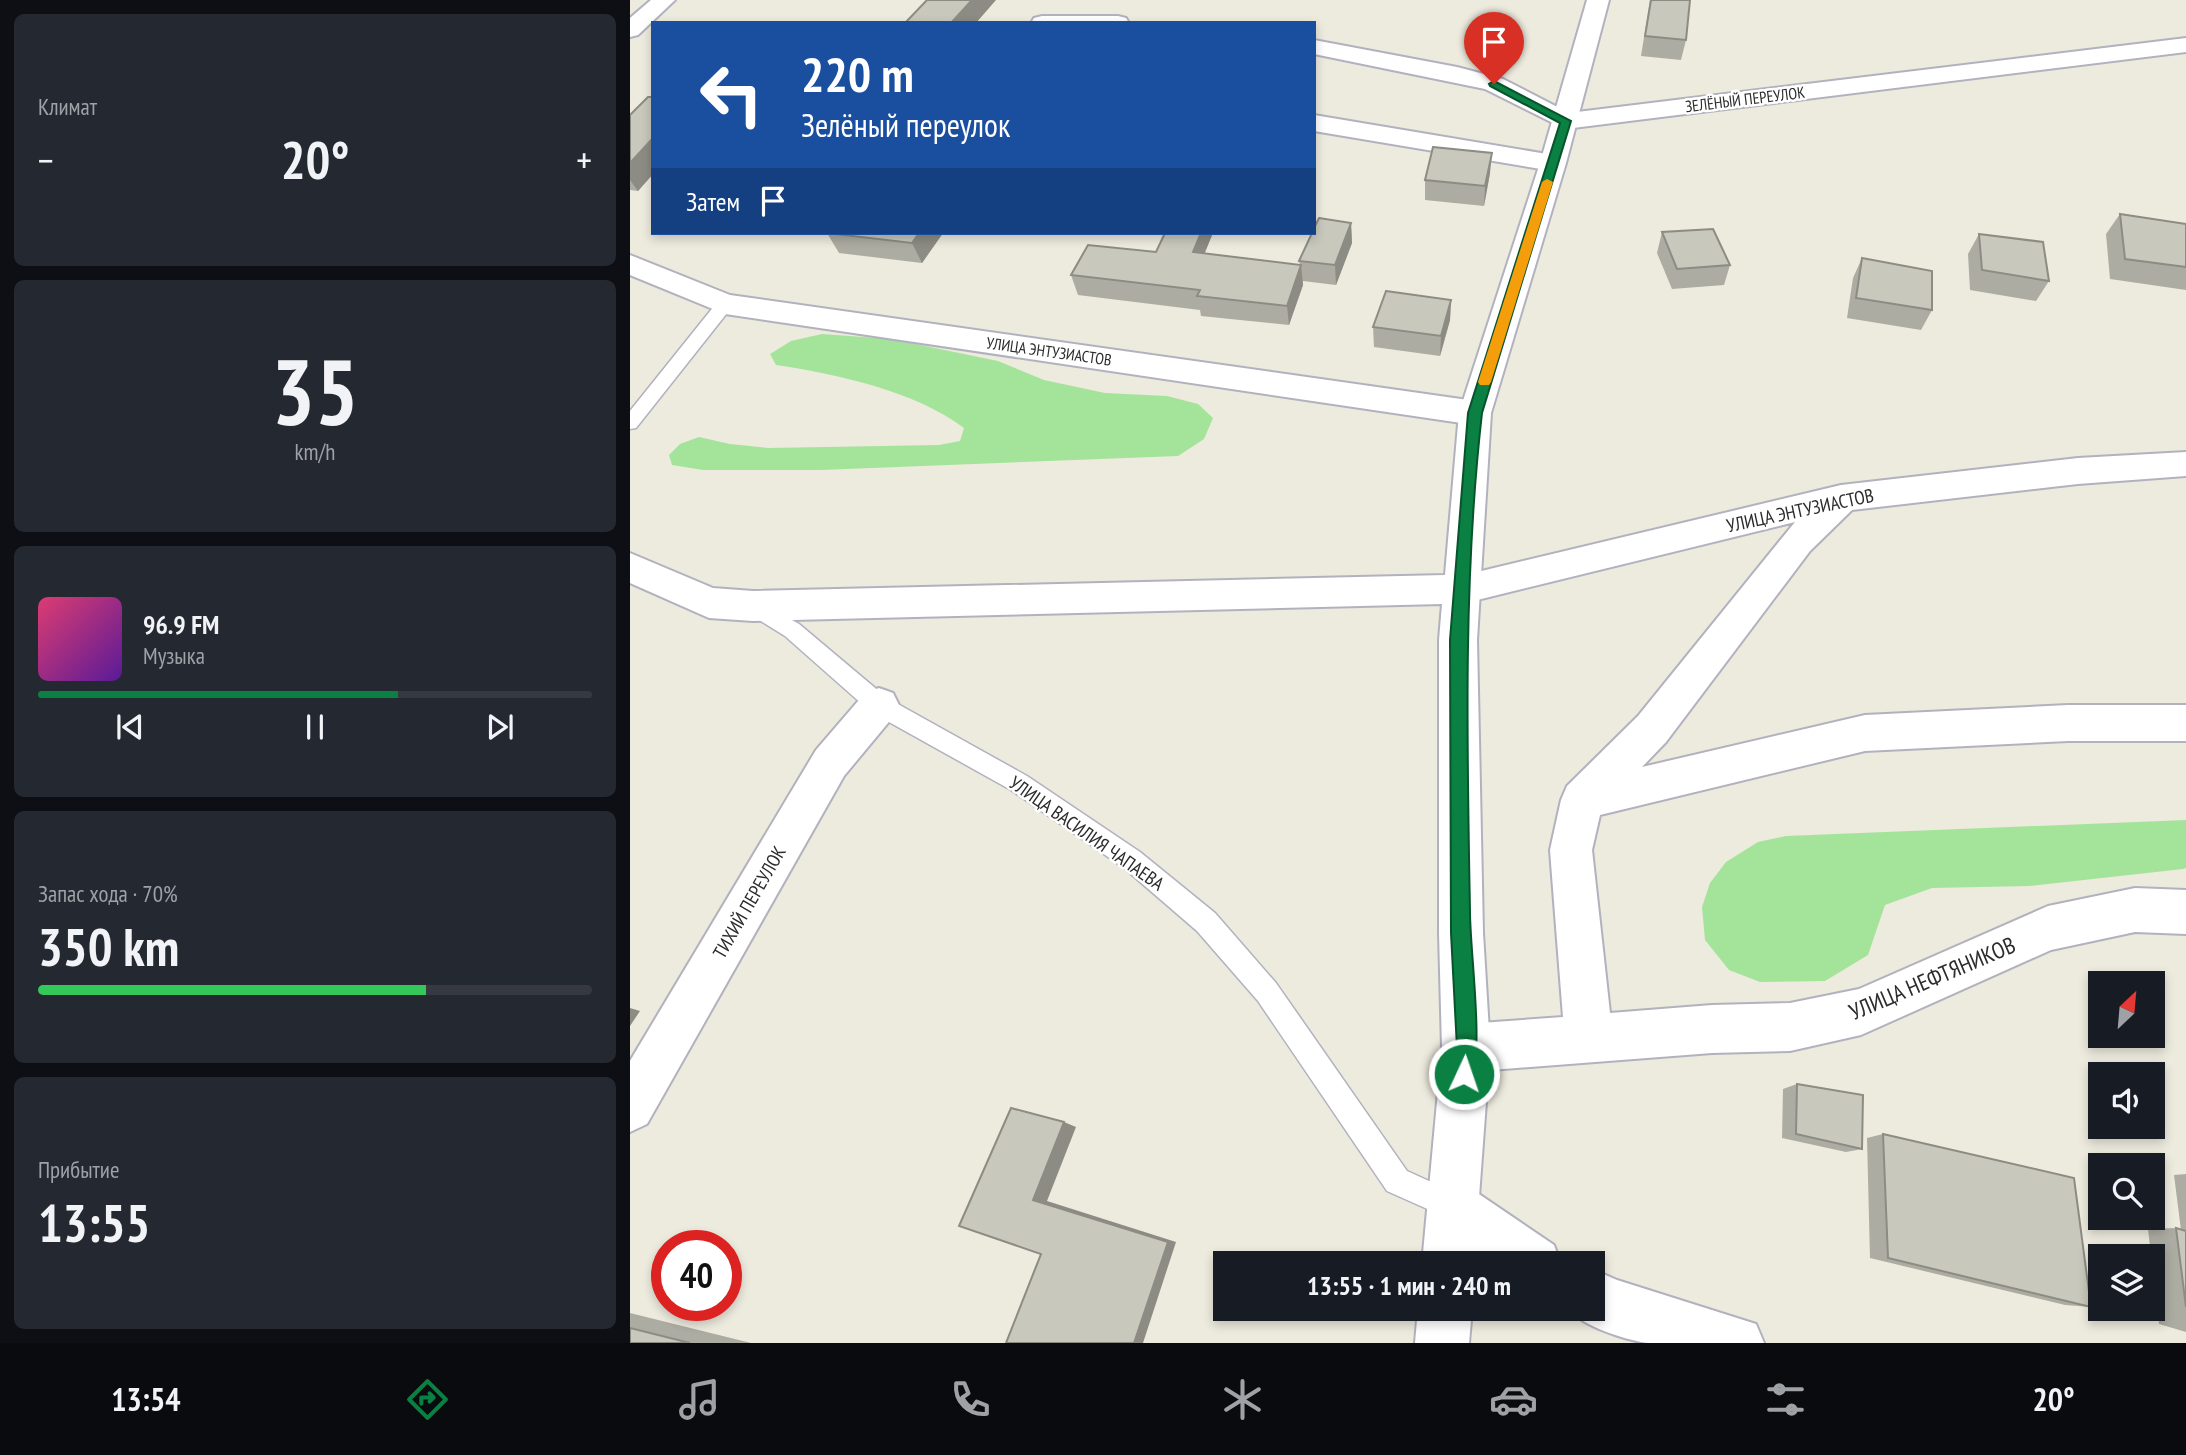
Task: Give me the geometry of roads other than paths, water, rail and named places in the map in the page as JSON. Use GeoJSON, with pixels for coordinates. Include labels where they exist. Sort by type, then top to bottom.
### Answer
{"type":"FeatureCollection","features":[{"type":"Feature","properties":{"kind":"street"},"geometry":{"type":"LineString","coordinates":[[630,30],[664,0]]}},
{"type":"Feature","properties":{"kind":"street"},"geometry":{"type":"LineString","coordinates":[[1449,1251],[1466,1048],[1460,905],[1458,640],[1475,413],[1553,163],[1598,0]]}},
{"type":"Feature","properties":{"kind":"street","name":"ЗЕЛЁНЫЙ ПЕРЕУЛОК"},"geometry":{"type":"LineString","coordinates":[[1565,121],[2186,45]]}},
{"type":"Feature","properties":{"kind":"street"},"geometry":{"type":"LineString","coordinates":[[1316,47],[1392,60],[1482,81],[1522,97],[1565,121]]}},
{"type":"Feature","properties":{"kind":"street"},"geometry":{"type":"LineString","coordinates":[[1316,123],[1553,163]]}},
{"type":"Feature","properties":{"kind":"street","name":"УЛИЦА ЭНТУЗИАСТОВ"},"geometry":{"type":"LineString","coordinates":[[630,264],[725,304],[1475,413]]}},
{"type":"Feature","properties":{"kind":"street","name":"УЛИЦА ЭНТУЗИАСТОВ"},"geometry":{"type":"LineString","coordinates":[[1461,589],[1841,498],[2078,471],[2184,468]]}},
{"type":"Feature","properties":{"kind":"street"},"geometry":{"type":"LineString","coordinates":[[1589,1039],[1571,850],[1582,800],[1652,729],[1798,541],[1841,498]]}},
{"type":"Feature","properties":{"kind":"street","name":"УЛИЦА ВАСИЛИЯ ЧАПАЕВА"},"geometry":{"type":"LineString","coordinates":[[630,567],[709,603],[753,606],[1461,589]]}},
{"type":"Feature","properties":{"kind":"street","name":"ТИХИЙ ПЕРЕУЛОК"},"geometry":{"type":"LineString","coordinates":[[630,1107],[830,763],[879,705]]}},
{"type":"Feature","properties":{"kind":"street"},"geometry":{"type":"LineString","coordinates":[[1582,800],[1865,733],[2068,723],[2186,723]]}},
{"type":"Feature","properties":{"kind":"street","name":"УЛИЦА НЕФТЯНИКОВ"},"geometry":{"type":"LineString","coordinates":[[1466,1048],[1712,1029],[1790,1027],[1861,1012],[2048,928],[2135,910],[2186,912]]}},
{"type":"Feature","properties":{"kind":"street"},"geometry":{"type":"LineString","coordinates":[[1452,1206],[1516,1251]]}},
{"type":"Feature","properties":{"kind":"street"},"geometry":{"type":"LineString","coordinates":[[1605,1303],[1737,1343]]}},
{"type":"Feature","properties":{"kind":"street"},"geometry":{"type":"LineString","coordinates":[[1442,1343],[1444,1321]]}},
{"type":"Feature","properties":{"kind":"lane"},"geometry":{"type":"LineString","coordinates":[[630,423],[725,304]]}},
{"type":"Feature","properties":{"kind":"lane","name":"УЛИЦА ВАСИЛИЯ ЧАПАЕВА"},"geometry":{"type":"LineString","coordinates":[[753,606],[792,630],[879,705],[1019,783],[1132,860],[1206,922],[1267,992],[1397,1181],[1452,1206]]}}]}
